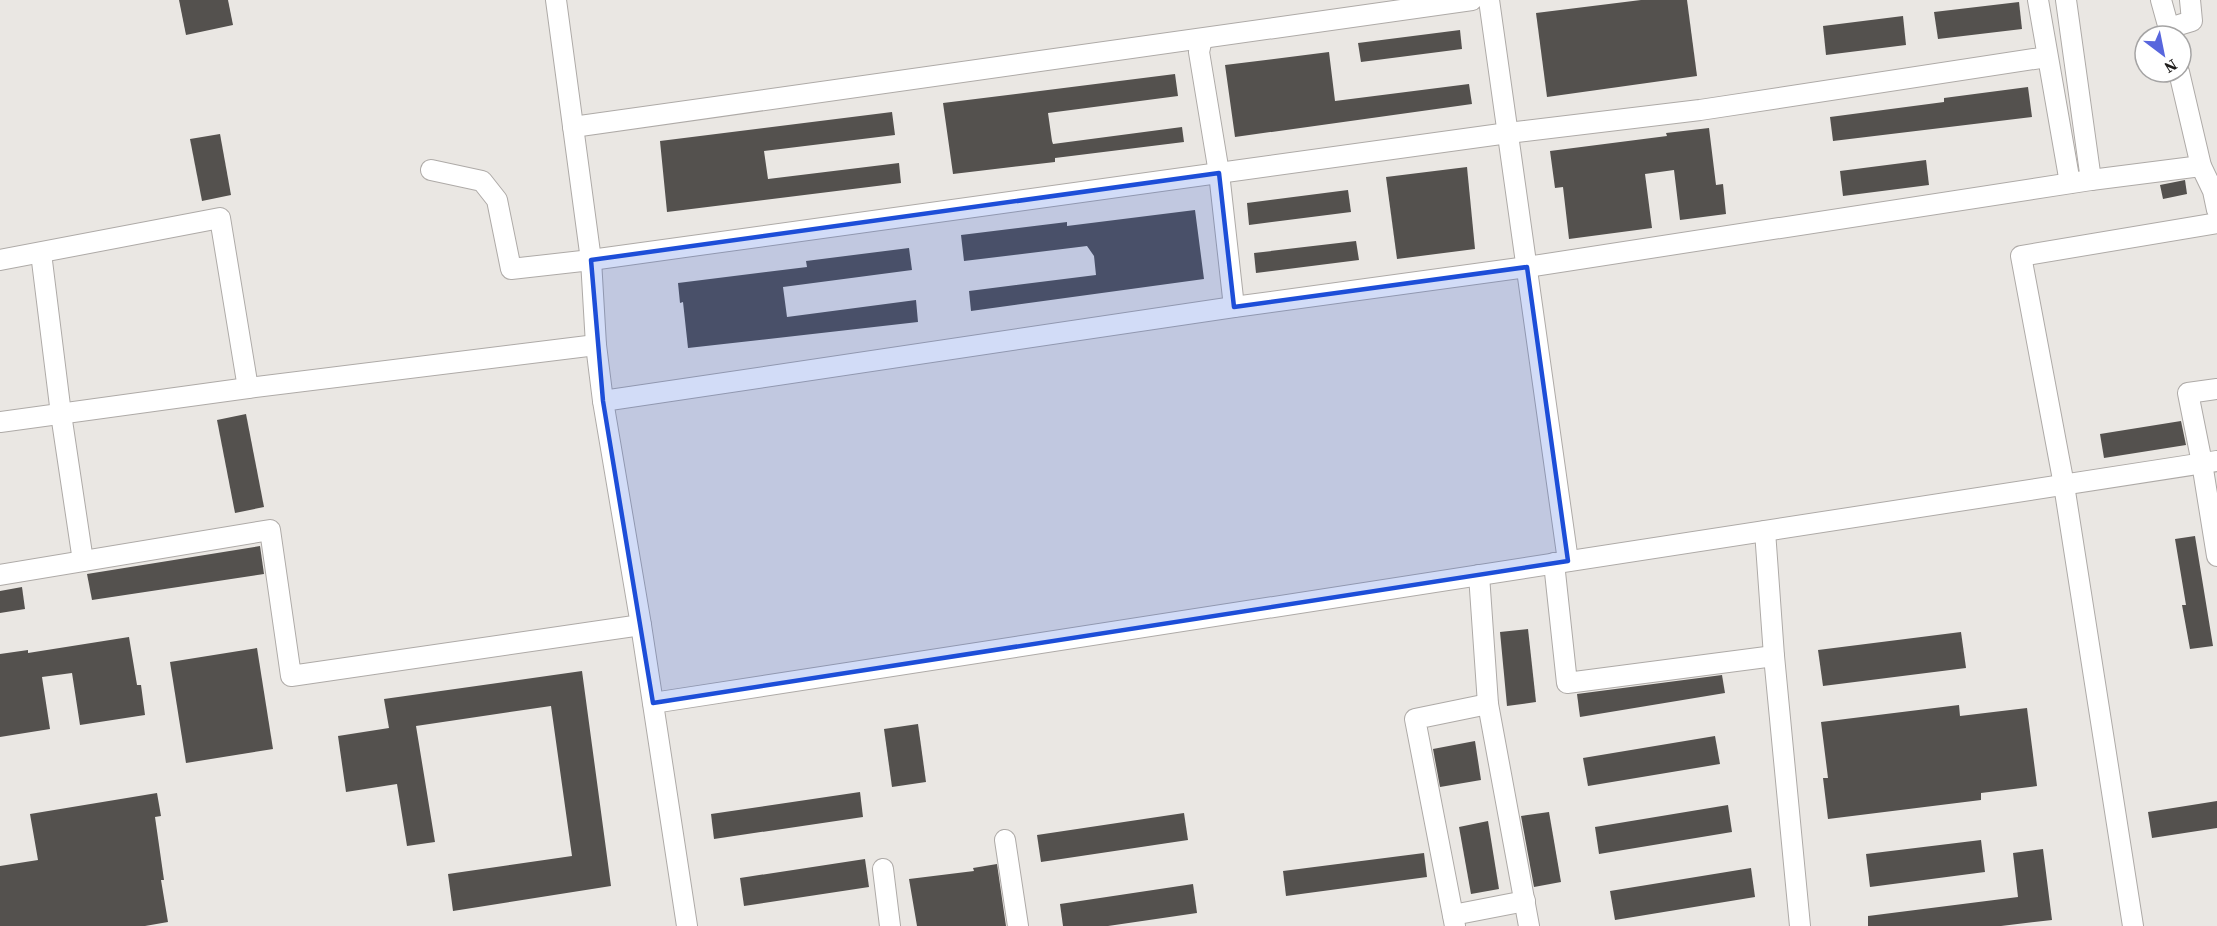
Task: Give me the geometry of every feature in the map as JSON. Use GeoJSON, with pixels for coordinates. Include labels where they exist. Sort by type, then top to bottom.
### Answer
{"type":"FeatureCollection","features":[{"type":"Feature","properties":{"kind":"street"},"geometry":{"type":"LineString","coordinates":[[556,0],[591,260],[596,345],[603,401],[641,625],[687,926]]}},
{"type":"Feature","properties":{"kind":"street"},"geometry":{"type":"LineString","coordinates":[[573,127],[1472,0]]}},
{"type":"Feature","properties":{"kind":"street"},"geometry":{"type":"LineString","coordinates":[[1489,0],[1527,267],[1561,562],[1566,683],[1774,656]]}},
{"type":"Feature","properties":{"kind":"street"},"geometry":{"type":"LineString","coordinates":[[2038,0],[2070,183]]}},
{"type":"Feature","properties":{"kind":"street"},"geometry":{"type":"LineString","coordinates":[[2066,0],[2091,180]]}},
{"type":"Feature","properties":{"kind":"street"},"geometry":{"type":"LineString","coordinates":[[2161,0],[2168,24]]}},
{"type":"Feature","properties":{"kind":"street"},"geometry":{"type":"LineString","coordinates":[[2186,24],[2192,21],[2190,0]]}},
{"type":"Feature","properties":{"kind":"street"},"geometry":{"type":"LineString","coordinates":[[1202,39],[1199,52],[1219,173],[1234,307]]}},
{"type":"Feature","properties":{"kind":"street"},"geometry":{"type":"LineString","coordinates":[[431,170],[482,181],[497,200],[511,269],[591,260],[1508,133],[1700,110],[2047,57]]}},
{"type":"Feature","properties":{"kind":"street"},"geometry":{"type":"LineString","coordinates":[[2182,84],[2201,166],[2216,197]]}},
{"type":"Feature","properties":{"kind":"street"},"geometry":{"type":"LineString","coordinates":[[603,401],[1234,307],[1527,267],[2070,183],[2201,166]]}},
{"type":"Feature","properties":{"kind":"street"},"geometry":{"type":"LineString","coordinates":[[0,260],[220,218],[248,388]]}},
{"type":"Feature","properties":{"kind":"street"},"geometry":{"type":"LineString","coordinates":[[2133,926],[2064,484],[2021,256],[2217,223]]}},
{"type":"Feature","properties":{"kind":"street"},"geometry":{"type":"LineString","coordinates":[[41,253],[61,414],[83,561]]}},
{"type":"Feature","properties":{"kind":"street"},"geometry":{"type":"LineString","coordinates":[[0,422],[248,388],[596,345]]}},
{"type":"Feature","properties":{"kind":"street"},"geometry":{"type":"LineString","coordinates":[[2217,389],[2188,393],[2210,462],[2217,556]]}},
{"type":"Feature","properties":{"kind":"street"},"geometry":{"type":"LineString","coordinates":[[653,703],[2210,462]]}},
{"type":"Feature","properties":{"kind":"street"},"geometry":{"type":"LineString","coordinates":[[0,575],[270,530],[291,676],[641,625]]}},
{"type":"Feature","properties":{"kind":"street"},"geometry":{"type":"LineString","coordinates":[[1765,531],[1774,656],[1800,926]]}},
{"type":"Feature","properties":{"kind":"street"},"geometry":{"type":"LineString","coordinates":[[1479,575],[1488,704],[1529,926]]}},
{"type":"Feature","properties":{"kind":"street"},"geometry":{"type":"LineString","coordinates":[[1488,704],[1415,719],[1454,920],[1525,901]]}},
{"type":"Feature","properties":{"kind":"street"},"geometry":{"type":"LineString","coordinates":[[1005,840],[1017,926]]}},
{"type":"Feature","properties":{"kind":"street"},"geometry":{"type":"LineString","coordinates":[[883,869],[890,926]]}},
{"type":"Feature","properties":{"kind":"highlighted area"},"geometry":{"type":"Polygon","coordinates":[[[1219,173],[1234,307],[1527,267],[1568,561],[653,703],[603,401],[591,260],[1219,173]]]}},
{"type":"Feature","properties":{"kind":"building"},"geometry":{"type":"Polygon","coordinates":[[[179,0],[228,0],[233,25],[186,35],[179,0]]]}},
{"type":"Feature","properties":{"kind":"building"},"geometry":{"type":"Polygon","coordinates":[[[1641,0],[1687,0],[1697,76],[1547,97],[1536,13],[1641,0]]]}},
{"type":"Feature","properties":{"kind":"building"},"geometry":{"type":"Polygon","coordinates":[[[2019,2],[2022,29],[1938,39],[1934,12],[2019,2]]]}},
{"type":"Feature","properties":{"kind":"building"},"geometry":{"type":"Polygon","coordinates":[[[1903,16],[1906,45],[1826,55],[1823,26],[1903,16]]]}},
{"type":"Feature","properties":{"kind":"building"},"geometry":{"type":"Polygon","coordinates":[[[1460,30],[1462,49],[1361,62],[1358,43],[1460,30]]]}},
{"type":"Feature","properties":{"kind":"building"},"geometry":{"type":"Polygon","coordinates":[[[1329,52],[1335,101],[1469,84],[1472,104],[1235,137],[1225,65],[1329,52]]]}},
{"type":"Feature","properties":{"kind":"building"},"geometry":{"type":"Polygon","coordinates":[[[1175,74],[1178,96],[1048,113],[1053,144],[1182,127],[1184,142],[1055,158],[1055,162],[953,174],[943,103],[1175,74]]]}},
{"type":"Feature","properties":{"kind":"building"},"geometry":{"type":"Polygon","coordinates":[[[2028,87],[2032,117],[1833,141],[1830,117],[1944,102],[1944,98],[2028,87]]]}},
{"type":"Feature","properties":{"kind":"building"},"geometry":{"type":"Polygon","coordinates":[[[892,112],[895,135],[764,151],[768,179],[899,163],[901,183],[667,212],[660,141],[892,112]]]}},
{"type":"Feature","properties":{"kind":"building"},"geometry":{"type":"Polygon","coordinates":[[[1709,128],[1716,185],[1723,184],[1726,214],[1680,220],[1674,170],[1645,174],[1652,228],[1569,239],[1563,187],[1555,188],[1550,151],[1667,136],[1666,133],[1709,128]]]}},
{"type":"Feature","properties":{"kind":"building"},"geometry":{"type":"Polygon","coordinates":[[[220,134],[231,195],[202,201],[190,139],[220,134]]]}},
{"type":"Feature","properties":{"kind":"building"},"geometry":{"type":"Polygon","coordinates":[[[1926,160],[1929,185],[1843,196],[1840,171],[1926,160]]]}},
{"type":"Feature","properties":{"kind":"building"},"geometry":{"type":"Polygon","coordinates":[[[1467,167],[1475,249],[1397,259],[1386,177],[1467,167]]]}},
{"type":"Feature","properties":{"kind":"building"},"geometry":{"type":"Polygon","coordinates":[[[2185,180],[2187,194],[2163,199],[2160,185],[2185,180]]]}},
{"type":"Feature","properties":{"kind":"building"},"geometry":{"type":"Polygon","coordinates":[[[1348,190],[1351,212],[1249,225],[1247,203],[1348,190]]]}},
{"type":"Feature","properties":{"kind":"building"},"geometry":{"type":"Polygon","coordinates":[[[1195,210],[1204,279],[971,311],[969,291],[1096,275],[1094,256],[1087,246],[964,261],[961,235],[1067,222],[1067,226],[1195,210]]]}},
{"type":"Feature","properties":{"kind":"building"},"geometry":{"type":"Polygon","coordinates":[[[1356,241],[1359,260],[1256,273],[1254,253],[1356,241]]]}},
{"type":"Feature","properties":{"kind":"building"},"geometry":{"type":"Polygon","coordinates":[[[909,248],[912,270],[783,287],[787,317],[916,300],[918,322],[688,348],[683,302],[680,303],[678,283],[807,267],[806,261],[909,248]]]}},
{"type":"Feature","properties":{"kind":"building"},"geometry":{"type":"Polygon","coordinates":[[[246,414],[264,507],[235,513],[217,420],[246,414]]]}},
{"type":"Feature","properties":{"kind":"building"},"geometry":{"type":"Polygon","coordinates":[[[2181,421],[2186,445],[2104,458],[2100,434],[2181,421]]]}},
{"type":"Feature","properties":{"kind":"building"},"geometry":{"type":"Polygon","coordinates":[[[2195,536],[2213,646],[2190,649],[2182,605],[2186,605],[2175,539],[2195,536]]]}},
{"type":"Feature","properties":{"kind":"building"},"geometry":{"type":"Polygon","coordinates":[[[260,546],[264,574],[92,600],[87,574],[260,546]]]}},
{"type":"Feature","properties":{"kind":"building"},"geometry":{"type":"Polygon","coordinates":[[[22,587],[25,609],[0,613],[0,591],[22,587]]]}},
{"type":"Feature","properties":{"kind":"building"},"geometry":{"type":"Polygon","coordinates":[[[1528,629],[1536,702],[1507,706],[1500,632],[1528,629]]]}},
{"type":"Feature","properties":{"kind":"building"},"geometry":{"type":"Polygon","coordinates":[[[1961,632],[1966,668],[1823,686],[1818,650],[1961,632]]]}},
{"type":"Feature","properties":{"kind":"building"},"geometry":{"type":"Polygon","coordinates":[[[129,637],[137,685],[141,685],[145,715],[80,725],[72,673],[42,677],[50,729],[0,737],[0,654],[28,650],[28,653],[129,637]]]}},
{"type":"Feature","properties":{"kind":"building"},"geometry":{"type":"Polygon","coordinates":[[[257,648],[273,749],[186,763],[170,662],[257,648]]]}},
{"type":"Feature","properties":{"kind":"building"},"geometry":{"type":"Polygon","coordinates":[[[582,671],[611,886],[453,911],[448,874],[572,856],[551,706],[416,726],[435,842],[407,846],[397,784],[346,792],[338,736],[389,728],[384,699],[582,671]]]}},
{"type":"Feature","properties":{"kind":"building"},"geometry":{"type":"Polygon","coordinates":[[[1722,675],[1725,693],[1580,717],[1577,694],[1722,675]]]}},
{"type":"Feature","properties":{"kind":"building"},"geometry":{"type":"Polygon","coordinates":[[[1959,705],[1960,716],[2027,708],[2037,786],[1981,793],[1981,800],[1828,819],[1823,778],[1828,778],[1821,722],[1959,705]]]}},
{"type":"Feature","properties":{"kind":"building"},"geometry":{"type":"Polygon","coordinates":[[[918,724],[926,782],[892,787],[884,729],[918,724]]]}},
{"type":"Feature","properties":{"kind":"building"},"geometry":{"type":"Polygon","coordinates":[[[1715,736],[1720,764],[1588,786],[1583,758],[1715,736]]]}},
{"type":"Feature","properties":{"kind":"building"},"geometry":{"type":"Polygon","coordinates":[[[1475,741],[1481,780],[1440,787],[1433,749],[1475,741]]]}},
{"type":"Feature","properties":{"kind":"building"},"geometry":{"type":"Polygon","coordinates":[[[860,792],[863,817],[714,839],[711,814],[860,792]]]}},
{"type":"Feature","properties":{"kind":"building"},"geometry":{"type":"Polygon","coordinates":[[[157,793],[161,816],[155,817],[168,922],[145,926],[0,926],[0,866],[38,860],[30,814],[157,793]]]}},
{"type":"Feature","properties":{"kind":"building"},"geometry":{"type":"Polygon","coordinates":[[[2217,801],[2217,828],[2152,838],[2148,812],[2217,801]]]}},
{"type":"Feature","properties":{"kind":"building"},"geometry":{"type":"Polygon","coordinates":[[[1728,805],[1732,832],[1599,854],[1595,827],[1728,805]]]}},
{"type":"Feature","properties":{"kind":"building"},"geometry":{"type":"Polygon","coordinates":[[[1549,812],[1561,882],[1534,887],[1521,816],[1549,812]]]}},
{"type":"Feature","properties":{"kind":"building"},"geometry":{"type":"Polygon","coordinates":[[[1184,813],[1188,840],[1041,862],[1037,835],[1184,813]]]}},
{"type":"Feature","properties":{"kind":"building"},"geometry":{"type":"Polygon","coordinates":[[[1488,821],[1499,889],[1471,894],[1459,827],[1488,821]]]}},
{"type":"Feature","properties":{"kind":"building"},"geometry":{"type":"Polygon","coordinates":[[[1981,840],[1985,872],[1870,887],[1866,854],[1981,840]]]}},
{"type":"Feature","properties":{"kind":"building"},"geometry":{"type":"Polygon","coordinates":[[[2043,849],[2052,920],[2001,926],[1868,926],[1868,916],[2018,897],[2013,853],[2043,849]]]}},
{"type":"Feature","properties":{"kind":"building"},"geometry":{"type":"Polygon","coordinates":[[[1424,853],[1427,877],[1286,896],[1283,871],[1424,853]]]}},
{"type":"Feature","properties":{"kind":"building"},"geometry":{"type":"Polygon","coordinates":[[[865,859],[869,887],[744,906],[740,878],[865,859]]]}},
{"type":"Feature","properties":{"kind":"building"},"geometry":{"type":"Polygon","coordinates":[[[997,864],[1006,926],[917,926],[909,879],[974,871],[973,868],[997,864]]]}},
{"type":"Feature","properties":{"kind":"building"},"geometry":{"type":"Polygon","coordinates":[[[1751,868],[1755,897],[1615,920],[1610,891],[1751,868]]]}},
{"type":"Feature","properties":{"kind":"building"},"geometry":{"type":"Polygon","coordinates":[[[1193,884],[1197,913],[1108,926],[1063,926],[1060,904],[1193,884]]]}}]}
